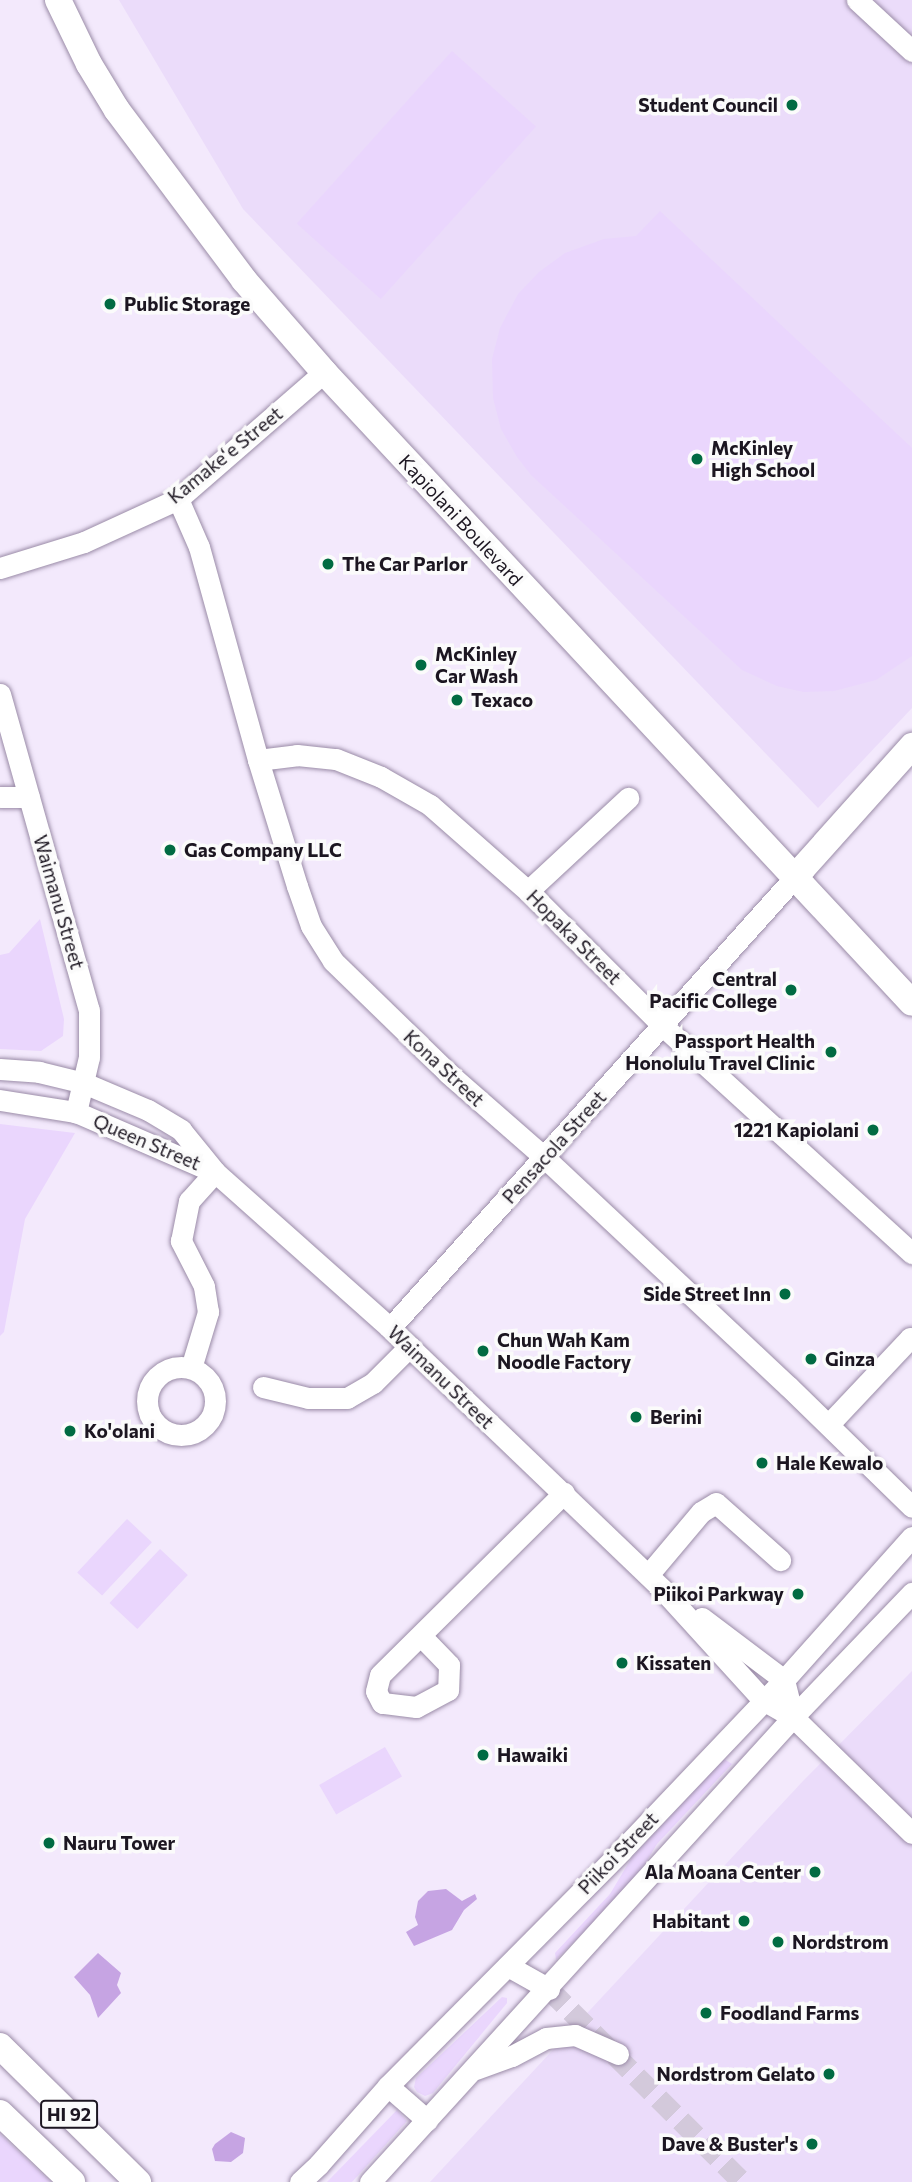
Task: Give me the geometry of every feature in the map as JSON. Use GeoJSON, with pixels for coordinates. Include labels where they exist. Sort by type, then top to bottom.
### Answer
{"type":"FeatureCollection","features":[{"type":"Feature","properties":{"kind":"main road","name":"Kapiolani Boulevard"},"geometry":{"type":"LineString","coordinates":[[58,0],[89,64],[150,158],[244,280],[324,372],[912,1003]]}},
{"type":"Feature","properties":{"kind":"main road","name":"Pensacola Street"},"geometry":{"type":"LineString","coordinates":[[795,877],[912,747]]}},
{"type":"Feature","properties":{"kind":"main road","name":"HI 92"},"geometry":{"type":"LineString","coordinates":[[0,2046],[138,2182]]}},
{"type":"Feature","properties":{"kind":"main road","name":"HI 92"},"geometry":{"type":"LineString","coordinates":[[0,2113],[72,2182]]}},
{"type":"Feature","properties":{"kind":"street"},"geometry":{"type":"LineString","coordinates":[[857,0],[912,51]]}},
{"type":"Feature","properties":{"kind":"street","name":"Kamakeʻe Street"},"geometry":{"type":"LineString","coordinates":[[0,568],[84,542],[178,499],[324,372]]}},
{"type":"Feature","properties":{"kind":"street","name":"Kona Street"},"geometry":{"type":"LineString","coordinates":[[178,499],[199,547],[258,760],[311,926],[333,961],[448,1073],[545,1158],[829,1424],[912,1507]]}},
{"type":"Feature","properties":{"kind":"street","name":"Waimanu Street"},"geometry":{"type":"LineString","coordinates":[[0,694],[89,1010],[89,1057],[76,1112]]}},
{"type":"Feature","properties":{"kind":"street","name":"Hopaka Street"},"geometry":{"type":"LineString","coordinates":[[258,760],[280,756],[324,757],[348,762],[430,805],[528,891],[663,1026],[912,1253]]}},
{"type":"Feature","properties":{"kind":"street"},"geometry":{"type":"LineString","coordinates":[[0,797],[29,796]]}},
{"type":"Feature","properties":{"kind":"street"},"geometry":{"type":"LineString","coordinates":[[528,891],[628,798]]}},
{"type":"Feature","properties":{"kind":"street","name":"Pensacola Street"},"geometry":{"type":"LineString","coordinates":[[390,1328],[795,877]]}},
{"type":"Feature","properties":{"kind":"street","name":"Queen Street"},"geometry":{"type":"LineString","coordinates":[[0,1069],[39,1072],[85,1083],[148,1110],[181,1130],[215,1172]]}},
{"type":"Feature","properties":{"kind":"street","name":"Queen Street"},"geometry":{"type":"LineString","coordinates":[[0,1100],[76,1112],[215,1172]]}},
{"type":"Feature","properties":{"kind":"street"},"geometry":{"type":"LineString","coordinates":[[191,1368],[208,1312],[204,1286],[181,1241],[189,1201],[215,1172]]}},
{"type":"Feature","properties":{"kind":"street","name":"Waimanu Street"},"geometry":{"type":"LineString","coordinates":[[215,1172],[410,1346],[655,1581],[763,1700],[793,1717],[912,1833]]}},
{"type":"Feature","properties":{"kind":"street"},"geometry":{"type":"LineString","coordinates":[[829,1424],[910,1338],[912,1340]]}},
{"type":"Feature","properties":{"kind":"street"},"geometry":{"type":"LineString","coordinates":[[262,1387],[308,1398],[347,1398],[373,1383],[410,1346]]}},
{"type":"Feature","properties":{"kind":"street"},"geometry":{"type":"LineString","coordinates":[[422,1637],[564,1493]]}},
{"type":"Feature","properties":{"kind":"street"},"geometry":{"type":"LineString","coordinates":[[655,1581],[701,1512],[716,1503],[780,1560]]}},
{"type":"Feature","properties":{"kind":"street","name":"Piikoi Street"},"geometry":{"type":"LineString","coordinates":[[299,2182],[314,2173],[388,2086],[508,1966],[784,1680],[912,1537]]}},
{"type":"Feature","properties":{"kind":"street","name":"Waimanu Street"},"geometry":{"type":"LineString","coordinates":[[655,1581],[784,1680]]}},
{"type":"Feature","properties":{"kind":"street","name":"Piikoi Street"},"geometry":{"type":"LineString","coordinates":[[370,2182],[549,1989],[793,1717],[912,1593]]}},
{"type":"Feature","properties":{"kind":"street"},"geometry":{"type":"LineString","coordinates":[[784,1680],[793,1717]]}},
{"type":"Feature","properties":{"kind":"street"},"geometry":{"type":"LineString","coordinates":[[888,1809],[912,1819]]}},
{"type":"Feature","properties":{"kind":"street"},"geometry":{"type":"LineString","coordinates":[[508,1966],[549,1989]]}},
{"type":"Feature","properties":{"kind":"street"},"geometry":{"type":"LineString","coordinates":[[474,2069],[512,2056],[546,2038],[575,2035],[618,2054]]}},
{"type":"Feature","properties":{"kind":"street"},"geometry":{"type":"LineString","coordinates":[[388,2086],[427,2120]]}},
{"type":"Feature","properties":{"kind":"shaded area","name":"McKinley High School"},"geometry":{"type":"Polygon","coordinates":[[[119,0],[912,0],[912,708],[818,808],[243,209],[119,0]]]}},
{"type":"Feature","properties":{"kind":"shaded area"},"geometry":{"type":"Polygon","coordinates":[[[452,51],[536,127],[381,299],[297,223],[452,51]]]}},
{"type":"Feature","properties":{"kind":"shaded area"},"geometry":{"type":"Polygon","coordinates":[[[660,211],[912,448],[912,656],[876,680],[834,691],[804,692],[777,686],[742,670],[531,475],[501,429],[493,398],[492,359],[500,328],[518,294],[539,272],[565,253],[604,239],[636,236],[660,211]]]}},
{"type":"Feature","properties":{"kind":"shaded area"},"geometry":{"type":"Polygon","coordinates":[[[40,919],[64,1019],[63,1036],[41,1051],[0,1049],[0,955],[9,953],[40,919]]]}},
{"type":"Feature","properties":{"kind":"shaded area"},"geometry":{"type":"Polygon","coordinates":[[[0,1124],[75,1133],[25,1219],[4,1332],[0,1336],[0,1124]]]}},
{"type":"Feature","properties":{"kind":"shaded area"},"geometry":{"type":"Polygon","coordinates":[[[127,1519],[152,1542],[102,1596],[77,1572],[127,1519]]]}},
{"type":"Feature","properties":{"kind":"shaded area"},"geometry":{"type":"Polygon","coordinates":[[[160,1549],[188,1575],[137,1629],[110,1603],[160,1549]]]}},
{"type":"Feature","properties":{"kind":"shaded area","name":"Ala Moana Center"},"geometry":{"type":"Polygon","coordinates":[[[912,1671],[912,2182],[430,2182],[803,1781],[912,1671]]]}},
{"type":"Feature","properties":{"kind":"shaded area"},"geometry":{"type":"Polygon","coordinates":[[[385,1747],[402,1776],[336,1814],[319,1785],[385,1747]]]}},
{"type":"Feature","properties":{"kind":"shaded area"},"geometry":{"type":"Polygon","coordinates":[[[724,1759],[732,1764],[657,1844],[636,1879],[556,1960],[555,1953],[610,1894],[632,1857],[724,1759]]]}},
{"type":"Feature","properties":{"kind":"shaded area"},"geometry":{"type":"Polygon","coordinates":[[[446,1889],[462,1901],[475,1894],[477,1899],[464,1910],[452,1930],[414,1946],[406,1932],[418,1925],[415,1917],[418,1901],[428,1891],[446,1889]]]}},
{"type":"Feature","properties":{"kind":"shaded area"},"geometry":{"type":"Polygon","coordinates":[[[98,1953],[121,1973],[117,1985],[121,1993],[98,2018],[90,1995],[74,1977],[98,1953]]]}},
{"type":"Feature","properties":{"kind":"shaded area"},"geometry":{"type":"Polygon","coordinates":[[[502,1997],[507,1998],[507,2003],[433,2093],[425,2096],[417,2092],[414,2087],[416,2078],[502,1997]]]}},
{"type":"Feature","properties":{"kind":"shaded area"},"geometry":{"type":"Polygon","coordinates":[[[397,2110],[407,2121],[352,2182],[327,2182],[397,2110]]]}},
{"type":"Feature","properties":{"kind":"shaded area"},"geometry":{"type":"Polygon","coordinates":[[[231,2132],[245,2138],[243,2153],[231,2162],[215,2161],[212,2149],[231,2132]]]}},
{"type":"Feature","properties":{"kind":"shaded area"},"geometry":{"type":"Polygon","coordinates":[[[0,2134],[51,2182],[0,2182],[0,2134]]]}},
{"type":"Feature","properties":{"kind":"tunnel"},"geometry":{"type":"LineString","coordinates":[[549,1989],[743,2182]]}},
{"type":"Feature","properties":{"kind":"place","name":"Student Council"},"geometry":{"type":"Point","coordinates":[792,105]}},
{"type":"Feature","properties":{"kind":"place","name":"Public Storage"},"geometry":{"type":"Point","coordinates":[110,304]}},
{"type":"Feature","properties":{"kind":"place","name":"McKinley High School"},"geometry":{"type":"Point","coordinates":[697,459]}},
{"type":"Feature","properties":{"kind":"place","name":"The Car Parlor"},"geometry":{"type":"Point","coordinates":[328,564]}},
{"type":"Feature","properties":{"kind":"place","name":"McKinley Car Wash"},"geometry":{"type":"Point","coordinates":[421,665]}},
{"type":"Feature","properties":{"kind":"place","name":"Texaco"},"geometry":{"type":"Point","coordinates":[457,700]}},
{"type":"Feature","properties":{"kind":"place","name":"Gas Company LLC"},"geometry":{"type":"Point","coordinates":[170,850]}},
{"type":"Feature","properties":{"kind":"place","name":"Central Pacific College"},"geometry":{"type":"Point","coordinates":[791,990]}},
{"type":"Feature","properties":{"kind":"place","name":"Passport Health Honolulu Travel Clinic"},"geometry":{"type":"Point","coordinates":[831,1052]}},
{"type":"Feature","properties":{"kind":"place","name":"1221 Kapiolani"},"geometry":{"type":"Point","coordinates":[873,1130]}},
{"type":"Feature","properties":{"kind":"place","name":"Side Street Inn"},"geometry":{"type":"Point","coordinates":[785,1294]}},
{"type":"Feature","properties":{"kind":"place","name":"Chun Wah Kam Noodle Factory"},"geometry":{"type":"Point","coordinates":[483,1351]}},
{"type":"Feature","properties":{"kind":"place","name":"Ginza"},"geometry":{"type":"Point","coordinates":[811,1359]}},
{"type":"Feature","properties":{"kind":"place","name":"Berini"},"geometry":{"type":"Point","coordinates":[636,1417]}},
{"type":"Feature","properties":{"kind":"place","name":"Ko'olani"},"geometry":{"type":"Point","coordinates":[70,1431]}},
{"type":"Feature","properties":{"kind":"place","name":"Hale Kewalo"},"geometry":{"type":"Point","coordinates":[762,1463]}},
{"type":"Feature","properties":{"kind":"place","name":"Piikoi Parkway"},"geometry":{"type":"Point","coordinates":[798,1594]}},
{"type":"Feature","properties":{"kind":"place","name":"Kissaten"},"geometry":{"type":"Point","coordinates":[622,1663]}},
{"type":"Feature","properties":{"kind":"place","name":"Hawaiki"},"geometry":{"type":"Point","coordinates":[483,1755]}},
{"type":"Feature","properties":{"kind":"place","name":"Nauru Tower"},"geometry":{"type":"Point","coordinates":[49,1843]}},
{"type":"Feature","properties":{"kind":"place","name":"Ala Moana Center"},"geometry":{"type":"Point","coordinates":[815,1872]}},
{"type":"Feature","properties":{"kind":"place","name":"Habitant"},"geometry":{"type":"Point","coordinates":[744,1921]}},
{"type":"Feature","properties":{"kind":"place","name":"Nordstrom"},"geometry":{"type":"Point","coordinates":[778,1942]}},
{"type":"Feature","properties":{"kind":"place","name":"Foodland Farms"},"geometry":{"type":"Point","coordinates":[706,2013]}},
{"type":"Feature","properties":{"kind":"place","name":"Nordstrom Gelato"},"geometry":{"type":"Point","coordinates":[829,2074]}},
{"type":"Feature","properties":{"kind":"place","name":"Dave & Buster's"},"geometry":{"type":"Point","coordinates":[812,2144]}}]}
